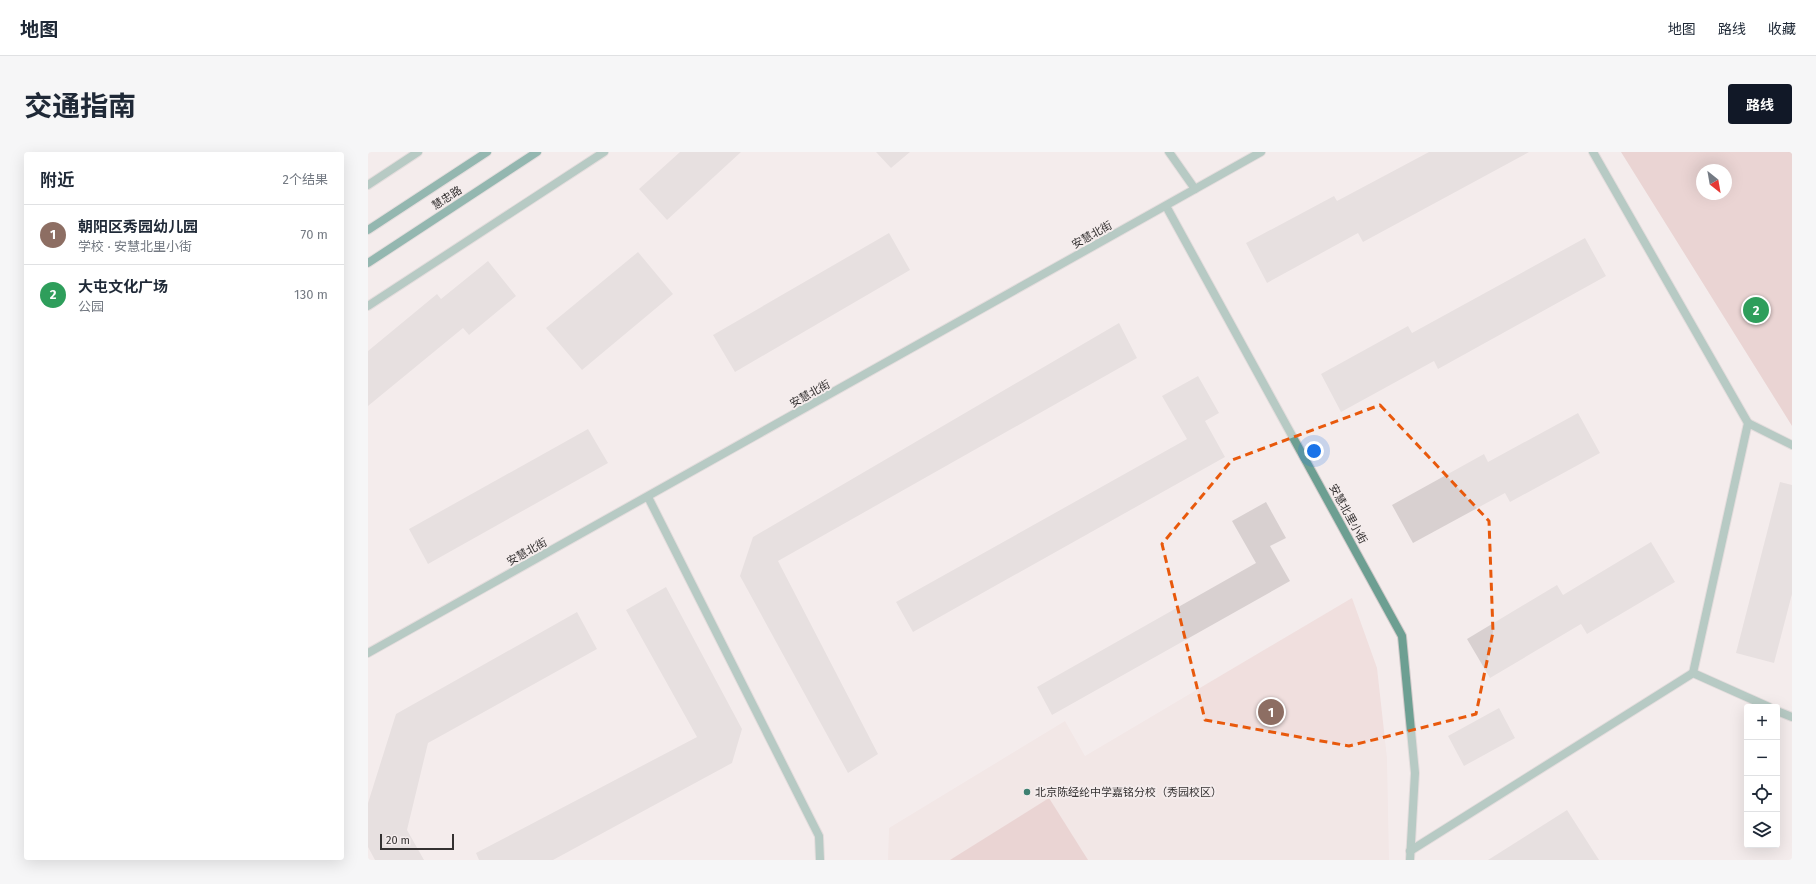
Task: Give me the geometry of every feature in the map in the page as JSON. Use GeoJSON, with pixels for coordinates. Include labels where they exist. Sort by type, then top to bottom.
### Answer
{"type":"FeatureCollection","features":[{"type":"Feature","properties":{"kind":"main road","name":"慧忠路"},"geometry":{"type":"LineString","coordinates":[[368,230],[487,152]]}},
{"type":"Feature","properties":{"kind":"main road","name":"慧忠路"},"geometry":{"type":"LineString","coordinates":[[368,263],[537,152]]}},
{"type":"Feature","properties":{"kind":"street"},"geometry":{"type":"LineString","coordinates":[[368,185],[418,152]]}},
{"type":"Feature","properties":{"kind":"street"},"geometry":{"type":"LineString","coordinates":[[368,306],[604,152]]}},
{"type":"Feature","properties":{"kind":"street"},"geometry":{"type":"LineString","coordinates":[[1169,152],[1195,189]]}},
{"type":"Feature","properties":{"kind":"street","name":"安慧北街"},"geometry":{"type":"LineString","coordinates":[[368,653],[1261,152]]}},
{"type":"Feature","properties":{"kind":"street"},"geometry":{"type":"LineString","coordinates":[[1593,152],[1748,423],[1792,444]]}},
{"type":"Feature","properties":{"kind":"street","name":"安慧北里小街"},"geometry":{"type":"LineString","coordinates":[[1166,206],[1402,636],[1415,774],[1410,856]]}},
{"type":"Feature","properties":{"kind":"street"},"geometry":{"type":"LineString","coordinates":[[1410,856],[1693,673],[1748,423]]}},
{"type":"Feature","properties":{"kind":"street"},"geometry":{"type":"LineString","coordinates":[[648,497],[819,836],[820,860]]}},
{"type":"Feature","properties":{"kind":"street"},"geometry":{"type":"LineString","coordinates":[[1693,673],[1762,704]]}},
{"type":"Feature","properties":{"kind":"street"},"geometry":{"type":"LineString","coordinates":[[1780,712],[1792,717]]}},
{"type":"Feature","properties":{"kind":"highlighted area"},"geometry":{"type":"Polygon","coordinates":[[[1380,405],[1489,521],[1493,632],[1476,714],[1349,746],[1205,720],[1162,544],[1232,460],[1380,405]]]}},
{"type":"Feature","properties":{"kind":"shaded area"},"geometry":{"type":"Polygon","coordinates":[[[1621,152],[1792,152],[1792,426],[1621,152]]]}},
{"type":"Feature","properties":{"kind":"shaded area"},"geometry":{"type":"Polygon","coordinates":[[[1352,598],[1377,668],[1387,758],[1389,860],[888,860],[889,828],[1065,721],[1085,756],[1352,598]]]}},
{"type":"Feature","properties":{"kind":"shaded area"},"geometry":{"type":"Polygon","coordinates":[[[1049,798],[1088,860],[950,860],[1049,798]]]}},
{"type":"Feature","properties":{"kind":"building"},"geometry":{"type":"Polygon","coordinates":[[[680,152],[741,152],[667,220],[639,189],[680,152]]]}},
{"type":"Feature","properties":{"kind":"building"},"geometry":{"type":"Polygon","coordinates":[[[876,152],[910,152],[891,168],[876,152]]]}},
{"type":"Feature","properties":{"kind":"building"},"geometry":{"type":"Polygon","coordinates":[[[1429,152],[1529,152],[1363,242],[1358,233],[1267,283],[1246,243],[1334,196],[1337,201],[1429,152]]]}},
{"type":"Feature","properties":{"kind":"building"},"geometry":{"type":"Polygon","coordinates":[[[889,233],[910,270],[735,372],[713,335],[889,233]]]}},
{"type":"Feature","properties":{"kind":"building"},"geometry":{"type":"Polygon","coordinates":[[[1585,238],[1606,276],[1438,369],[1434,361],[1341,412],[1321,374],[1408,326],[1412,333],[1585,238]]]}},
{"type":"Feature","properties":{"kind":"building"},"geometry":{"type":"Polygon","coordinates":[[[638,252],[673,294],[582,370],[546,328],[638,252]]]}},
{"type":"Feature","properties":{"kind":"building"},"geometry":{"type":"Polygon","coordinates":[[[488,261],[516,296],[469,335],[463,328],[368,406],[368,351],[437,294],[441,299],[488,261]]]}},
{"type":"Feature","properties":{"kind":"building"},"geometry":{"type":"Polygon","coordinates":[[[1119,323],[1137,358],[778,561],[878,754],[848,773],[740,576],[753,537],[1119,323]]]}},
{"type":"Feature","properties":{"kind":"building"},"geometry":{"type":"Polygon","coordinates":[[[1198,376],[1219,413],[1205,421],[1225,457],[913,632],[896,602],[1187,439],[1162,396],[1198,376]]]}},
{"type":"Feature","properties":{"kind":"building"},"geometry":{"type":"Polygon","coordinates":[[[1578,413],[1600,453],[1510,502],[1505,493],[1413,543],[1392,505],[1484,454],[1488,462],[1578,413]]]}},
{"type":"Feature","properties":{"kind":"building"},"geometry":{"type":"Polygon","coordinates":[[[588,429],[608,463],[428,564],[409,529],[588,429]]]}},
{"type":"Feature","properties":{"kind":"building"},"geometry":{"type":"Polygon","coordinates":[[[1780,482],[1792,485],[1792,594],[1774,663],[1736,653],[1780,482]]]}},
{"type":"Feature","properties":{"kind":"building"},"geometry":{"type":"Polygon","coordinates":[[[1266,502],[1286,538],[1270,546],[1290,581],[1052,715],[1037,687],[1256,563],[1232,521],[1266,502]]]}},
{"type":"Feature","properties":{"kind":"building"},"geometry":{"type":"Polygon","coordinates":[[[1651,542],[1675,582],[1587,634],[1581,624],[1490,678],[1467,639],[1557,585],[1563,595],[1651,542]]]}},
{"type":"Feature","properties":{"kind":"building"},"geometry":{"type":"Polygon","coordinates":[[[666,587],[742,729],[732,763],[553,860],[479,860],[476,853],[697,737],[626,610],[666,587]]]}},
{"type":"Feature","properties":{"kind":"building"},"geometry":{"type":"Polygon","coordinates":[[[577,612],[597,649],[428,743],[407,830],[424,860],[375,860],[368,847],[368,803],[396,714],[577,612]]]}},
{"type":"Feature","properties":{"kind":"building"},"geometry":{"type":"Polygon","coordinates":[[[1499,708],[1515,738],[1464,766],[1448,736],[1499,708]]]}},
{"type":"Feature","properties":{"kind":"building"},"geometry":{"type":"Polygon","coordinates":[[[1567,810],[1599,860],[1488,860],[1567,810]]]}},
{"type":"Feature","properties":{"kind":"place","name":"大屯文化广场"},"geometry":{"type":"Point","coordinates":[1756,310]}},
{"type":"Feature","properties":{"kind":"place","name":"朝阳区秀园幼儿园"},"geometry":{"type":"Point","coordinates":[1271,712]}},
{"type":"Feature","properties":{"kind":"place","name":"北京陈经纶中学嘉铭分校（秀园校区）"},"geometry":{"type":"Point","coordinates":[1027,792]}}]}
